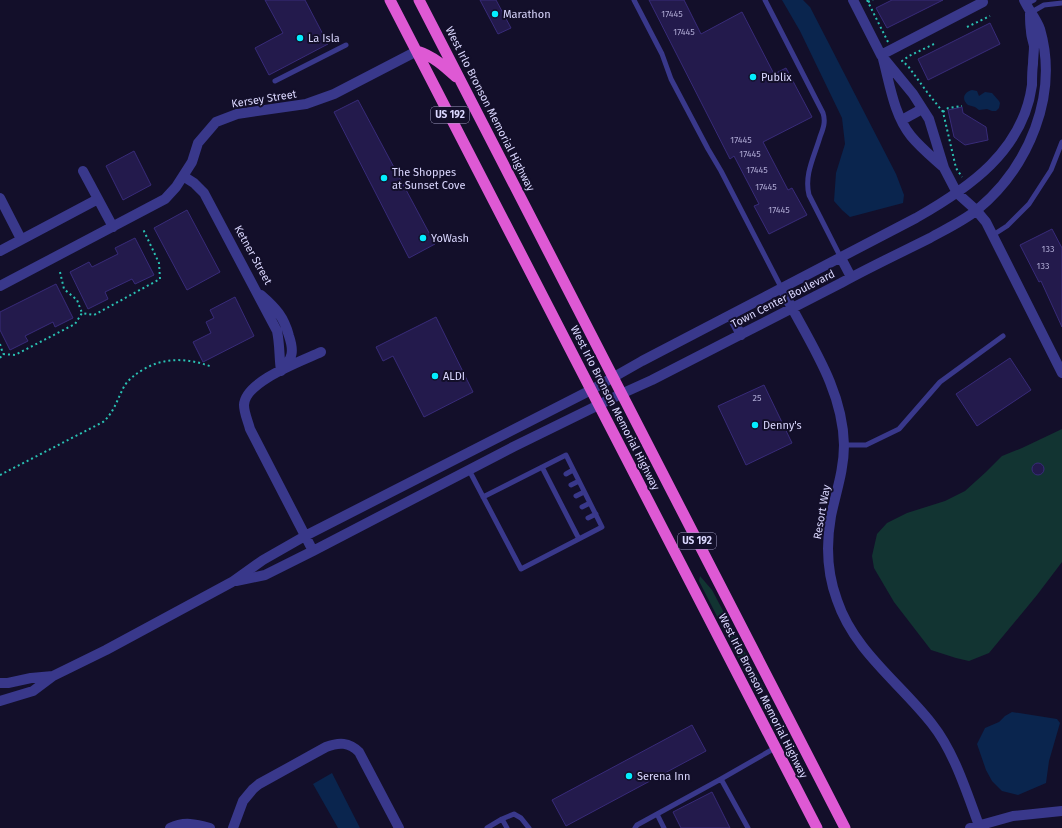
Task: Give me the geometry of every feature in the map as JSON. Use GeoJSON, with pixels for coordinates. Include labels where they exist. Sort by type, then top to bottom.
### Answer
{"type":"FeatureCollection","features":[{"type":"Feature","properties":{"kind":"highway","name":"West Irlo Bronson Memorial Highway"},"geometry":{"type":"LineString","coordinates":[[390,0],[816,828]]}},
{"type":"Feature","properties":{"kind":"highway","name":"West Irlo Bronson Memorial Highway"},"geometry":{"type":"LineString","coordinates":[[419,0],[845,828]]}},
{"type":"Feature","properties":{"kind":"highway"},"geometry":{"type":"LineString","coordinates":[[417,51],[428,54],[461,82]]}},
{"type":"Feature","properties":{"kind":"street"},"geometry":{"type":"LineString","coordinates":[[853,0],[881,55],[896,108],[902,120],[911,136],[944,168]]}},
{"type":"Feature","properties":{"kind":"street"},"geometry":{"type":"LineString","coordinates":[[881,55],[983,2],[982,0]]}},
{"type":"Feature","properties":{"kind":"street","name":"Town Center Boulevard"},"geometry":{"type":"LineString","coordinates":[[232,582],[264,560],[306,536],[591,390],[642,361],[731,316],[922,215],[957,193],[991,167],[1006,148],[1016,132],[1023,116],[1032,85],[1034,47],[1030,30],[1028,4]]}},
{"type":"Feature","properties":{"kind":"street","name":"Town Center Boulevard"},"geometry":{"type":"LineString","coordinates":[[232,582],[265,575],[314,551],[513,447],[741,335],[942,231],[976,210],[1006,180],[1029,145],[1043,104],[1046,80],[1045,57],[1040,28],[1028,4]]}},
{"type":"Feature","properties":{"kind":"street","name":"Kersey Street"},"geometry":{"type":"LineString","coordinates":[[0,286],[165,199],[176,187],[192,162],[198,143],[216,122],[236,114],[306,104],[334,94],[417,51]]}},
{"type":"Feature","properties":{"kind":"street"},"geometry":{"type":"LineString","coordinates":[[881,55],[913,94],[929,119],[944,168],[957,193],[976,210],[986,222],[1062,373]]}},
{"type":"Feature","properties":{"kind":"street"},"geometry":{"type":"LineString","coordinates":[[902,120],[922,109]]}},
{"type":"Feature","properties":{"kind":"street"},"geometry":{"type":"LineString","coordinates":[[83,171],[112,227]]}},
{"type":"Feature","properties":{"kind":"street","name":"Ketner Street"},"geometry":{"type":"LineString","coordinates":[[183,176],[194,183],[204,193],[257,291],[277,331],[280,344],[279,359],[281,371]]}},
{"type":"Feature","properties":{"kind":"street"},"geometry":{"type":"LineString","coordinates":[[0,198],[3,212],[21,239]]}},
{"type":"Feature","properties":{"kind":"street"},"geometry":{"type":"LineString","coordinates":[[0,250],[98,199]]}},
{"type":"Feature","properties":{"kind":"street"},"geometry":{"type":"LineString","coordinates":[[841,258],[851,277]]}},
{"type":"Feature","properties":{"kind":"street","name":"Resort Way"},"geometry":{"type":"LineString","coordinates":[[782,289],[832,387],[840,409],[844,445],[842,468],[831,516],[828,539],[830,570],[836,599],[846,621],[860,643],[925,715],[940,735],[952,757],[976,827]]}},
{"type":"Feature","properties":{"kind":"street"},"geometry":{"type":"LineString","coordinates":[[731,316],[741,335]]}},
{"type":"Feature","properties":{"kind":"street"},"geometry":{"type":"LineString","coordinates":[[314,551],[250,429],[245,414],[244,404],[249,393],[256,385],[321,352]]}},
{"type":"Feature","properties":{"kind":"street"},"geometry":{"type":"LineString","coordinates":[[507,433],[513,447]]}},
{"type":"Feature","properties":{"kind":"street"},"geometry":{"type":"LineString","coordinates":[[428,474],[435,489]]}},
{"type":"Feature","properties":{"kind":"street"},"geometry":{"type":"LineString","coordinates":[[0,701],[33,692],[53,676],[106,650],[232,582]]}},
{"type":"Feature","properties":{"kind":"street"},"geometry":{"type":"LineString","coordinates":[[0,683],[53,676]]}},
{"type":"Feature","properties":{"kind":"street"},"geometry":{"type":"LineString","coordinates":[[233,828],[244,801],[259,784],[326,747],[344,743],[350,745],[359,752],[399,828]]}},
{"type":"Feature","properties":{"kind":"street"},"geometry":{"type":"LineString","coordinates":[[976,827],[1013,816],[1062,811]]}},
{"type":"Feature","properties":{"kind":"street"},"geometry":{"type":"LineString","coordinates":[[170,828],[186,823],[198,824],[210,828]]}},
{"type":"Feature","properties":{"kind":"lane"},"geometry":{"type":"LineString","coordinates":[[634,0],[662,54],[674,84],[711,155],[722,171],[782,289]]}},
{"type":"Feature","properties":{"kind":"lane"},"geometry":{"type":"LineString","coordinates":[[765,0],[823,113],[825,123],[808,174],[807,188],[809,195],[841,258]]}},
{"type":"Feature","properties":{"kind":"lane"},"geometry":{"type":"LineString","coordinates":[[1028,4],[1044,5],[1062,3]]}},
{"type":"Feature","properties":{"kind":"lane"},"geometry":{"type":"LineString","coordinates":[[275,81],[346,46]]}},
{"type":"Feature","properties":{"kind":"lane"},"geometry":{"type":"LineString","coordinates":[[993,235],[1007,226],[1029,204],[1051,170],[1062,142]]}},
{"type":"Feature","properties":{"kind":"lane"},"geometry":{"type":"LineString","coordinates":[[844,445],[866,445],[899,429],[940,382],[1003,336]]}},
{"type":"Feature","properties":{"kind":"lane"},"geometry":{"type":"LineString","coordinates":[[469,470],[483,497],[521,569],[602,527],[566,455],[483,497]]}},
{"type":"Feature","properties":{"kind":"lane"},"geometry":{"type":"LineString","coordinates":[[542,467],[552,481],[575,525],[579,539]]}},
{"type":"Feature","properties":{"kind":"lane"},"geometry":{"type":"LineString","coordinates":[[566,474],[573,470]]}},
{"type":"Feature","properties":{"kind":"lane"},"geometry":{"type":"LineString","coordinates":[[571,485],[579,481]]}},
{"type":"Feature","properties":{"kind":"lane"},"geometry":{"type":"LineString","coordinates":[[576,496],[584,492]]}},
{"type":"Feature","properties":{"kind":"lane"},"geometry":{"type":"LineString","coordinates":[[582,507],[590,503]]}},
{"type":"Feature","properties":{"kind":"lane"},"geometry":{"type":"LineString","coordinates":[[588,518],[596,514]]}},
{"type":"Feature","properties":{"kind":"lane"},"geometry":{"type":"LineString","coordinates":[[635,828],[637,825],[775,748]]}},
{"type":"Feature","properties":{"kind":"lane"},"geometry":{"type":"LineString","coordinates":[[721,779],[748,828]]}},
{"type":"Feature","properties":{"kind":"lane"},"geometry":{"type":"LineString","coordinates":[[487,828],[514,814],[518,815],[526,822],[529,828]]}},
{"type":"Feature","properties":{"kind":"lane"},"geometry":{"type":"LineString","coordinates":[[657,814],[664,828]]}},
{"type":"Feature","properties":{"kind":"lane"},"geometry":{"type":"LineString","coordinates":[[502,819],[507,828]]}},
{"type":"Feature","properties":{"kind":"path"},"geometry":{"type":"LineString","coordinates":[[873,0],[868,1],[892,50],[900,61],[908,66],[943,112],[956,168],[962,177]]}},
{"type":"Feature","properties":{"kind":"path"},"geometry":{"type":"LineString","coordinates":[[967,27],[990,16]]}},
{"type":"Feature","properties":{"kind":"path"},"geometry":{"type":"LineString","coordinates":[[902,61],[934,44]]}},
{"type":"Feature","properties":{"kind":"path"},"geometry":{"type":"LineString","coordinates":[[943,112],[948,108],[962,106]]}},
{"type":"Feature","properties":{"kind":"path"},"geometry":{"type":"LineString","coordinates":[[82,313],[94,315],[160,279],[159,263],[143,229]]}},
{"type":"Feature","properties":{"kind":"path"},"geometry":{"type":"LineString","coordinates":[[60,272],[64,289],[77,300],[82,313]]}},
{"type":"Feature","properties":{"kind":"path"},"geometry":{"type":"LineString","coordinates":[[3,354],[15,355],[75,324],[82,313]]}},
{"type":"Feature","properties":{"kind":"path"},"geometry":{"type":"LineString","coordinates":[[0,344],[3,354]]}},
{"type":"Feature","properties":{"kind":"path"},"geometry":{"type":"LineString","coordinates":[[0,358],[3,354]]}},
{"type":"Feature","properties":{"kind":"path"},"geometry":{"type":"LineString","coordinates":[[0,475],[110,417],[126,383],[133,375],[151,365],[166,360],[180,360],[195,361],[212,367]]}},
{"type":"Feature","properties":{"kind":"green space"},"geometry":{"type":"Polygon","coordinates":[[[1062,429],[1062,562],[989,653],[969,661],[931,650],[894,602],[874,568],[872,556],[877,534],[887,523],[907,513],[945,501],[965,491],[1002,456],[1062,429]]]}},
{"type":"Feature","properties":{"kind":"green space"},"geometry":{"type":"Polygon","coordinates":[[[700,576],[712,590],[765,690],[761,693],[747,675],[699,581],[700,576]]]}},
{"type":"Feature","properties":{"kind":"water"},"geometry":{"type":"Polygon","coordinates":[[[782,0],[803,0],[810,7],[896,174],[904,195],[903,203],[850,217],[834,201],[836,173],[845,144],[842,118],[800,31],[782,0]]]}},
{"type":"Feature","properties":{"kind":"water"},"geometry":{"type":"Polygon","coordinates":[[[972,90],[977,91],[979,96],[985,92],[992,93],[1000,103],[999,108],[996,111],[987,109],[979,110],[968,105],[964,96],[967,92],[972,90]]]}},
{"type":"Feature","properties":{"kind":"water"},"geometry":{"type":"Polygon","coordinates":[[[1012,712],[1057,719],[1060,723],[1049,761],[1046,783],[1018,795],[1002,791],[992,781],[986,770],[977,744],[985,728],[999,722],[1012,712]]]}},
{"type":"Feature","properties":{"kind":"water"},"geometry":{"type":"Polygon","coordinates":[[[332,773],[360,828],[338,828],[313,784],[332,773]]]}},
{"type":"Feature","properties":{"kind":"building","name":"La Isla"},"geometry":{"type":"Polygon","coordinates":[[[265,0],[305,0],[328,44],[269,75],[255,48],[283,33],[265,0]]]}},
{"type":"Feature","properties":{"kind":"building","name":"Marathon"},"geometry":{"type":"Polygon","coordinates":[[[480,0],[496,0],[511,28],[498,34],[480,0]]]}},
{"type":"Feature","properties":{"kind":"building"},"geometry":{"type":"Polygon","coordinates":[[[649,0],[684,0],[701,34],[742,12],[774,74],[786,68],[812,117],[763,142],[788,190],[792,188],[807,215],[769,234],[754,206],[759,204],[734,156],[730,159],[649,0]]]}},
{"type":"Feature","properties":{"kind":"building"},"geometry":{"type":"Polygon","coordinates":[[[892,0],[943,0],[887,28],[876,8],[892,0]]]}},
{"type":"Feature","properties":{"kind":"building"},"geometry":{"type":"Polygon","coordinates":[[[990,23],[1000,44],[928,80],[918,59],[990,23]]]}},
{"type":"Feature","properties":{"kind":"building","name":"The Shoppes at Sunset Cove"},"geometry":{"type":"Polygon","coordinates":[[[358,100],[435,244],[409,258],[334,112],[358,100]]]}},
{"type":"Feature","properties":{"kind":"building"},"geometry":{"type":"Polygon","coordinates":[[[962,107],[963,113],[986,127],[988,140],[965,145],[954,137],[948,110],[962,107]]]}},
{"type":"Feature","properties":{"kind":"building"},"geometry":{"type":"Polygon","coordinates":[[[134,151],[151,185],[123,200],[106,166],[134,151]]]}},
{"type":"Feature","properties":{"kind":"building"},"geometry":{"type":"Polygon","coordinates":[[[187,210],[220,272],[187,290],[154,228],[187,210]]]}},
{"type":"Feature","properties":{"kind":"building"},"geometry":{"type":"Polygon","coordinates":[[[1052,229],[1062,248],[1062,327],[1041,281],[1039,282],[1020,245],[1052,229]]]}},
{"type":"Feature","properties":{"kind":"building"},"geometry":{"type":"Polygon","coordinates":[[[135,238],[154,275],[135,284],[132,279],[105,292],[108,299],[88,309],[70,272],[89,262],[92,267],[118,254],[115,248],[135,238]]]}},
{"type":"Feature","properties":{"kind":"building"},"geometry":{"type":"Polygon","coordinates":[[[56,284],[73,318],[55,327],[53,322],[25,336],[28,341],[10,350],[0,330],[0,312],[56,284]]]}},
{"type":"Feature","properties":{"kind":"building"},"geometry":{"type":"Polygon","coordinates":[[[235,297],[254,336],[203,362],[193,342],[211,333],[206,322],[214,318],[210,310],[235,297]]]}},
{"type":"Feature","properties":{"kind":"building","name":"ALDI"},"geometry":{"type":"Polygon","coordinates":[[[436,317],[473,392],[424,417],[393,356],[383,361],[376,347],[436,317]]]}},
{"type":"Feature","properties":{"kind":"building"},"geometry":{"type":"Polygon","coordinates":[[[1010,358],[1031,390],[977,426],[956,394],[1010,358]]]}},
{"type":"Feature","properties":{"kind":"building","name":"Denny's"},"geometry":{"type":"Polygon","coordinates":[[[764,385],[792,443],[746,465],[718,406],[764,385]]]}},
{"type":"Feature","properties":{"kind":"building"},"geometry":{"type":"Polygon","coordinates":[[[1036,463],[1040,463],[1044,469],[1040,475],[1036,475],[1032,471],[1032,467],[1036,463]]]}},
{"type":"Feature","properties":{"kind":"building","name":"Serena Inn"},"geometry":{"type":"Polygon","coordinates":[[[692,725],[706,751],[566,826],[552,800],[692,725]]]}},
{"type":"Feature","properties":{"kind":"building"},"geometry":{"type":"Polygon","coordinates":[[[712,792],[730,828],[681,828],[673,812],[712,792]]]}},
{"type":"Feature","properties":{"kind":"place","name":"Marathon"},"geometry":{"type":"Point","coordinates":[495,14]}},
{"type":"Feature","properties":{"kind":"place","name":"La Isla"},"geometry":{"type":"Point","coordinates":[300,38]}},
{"type":"Feature","properties":{"kind":"place","name":"Publix"},"geometry":{"type":"Point","coordinates":[753,77]}},
{"type":"Feature","properties":{"kind":"place","name":"The Shoppes at Sunset Cove"},"geometry":{"type":"Point","coordinates":[384,178]}},
{"type":"Feature","properties":{"kind":"place","name":"YoWash"},"geometry":{"type":"Point","coordinates":[423,238]}},
{"type":"Feature","properties":{"kind":"place","name":"ALDI"},"geometry":{"type":"Point","coordinates":[435,376]}},
{"type":"Feature","properties":{"kind":"place","name":"Denny's"},"geometry":{"type":"Point","coordinates":[755,425]}},
{"type":"Feature","properties":{"kind":"place","name":"Serena Inn"},"geometry":{"type":"Point","coordinates":[629,776]}}]}
